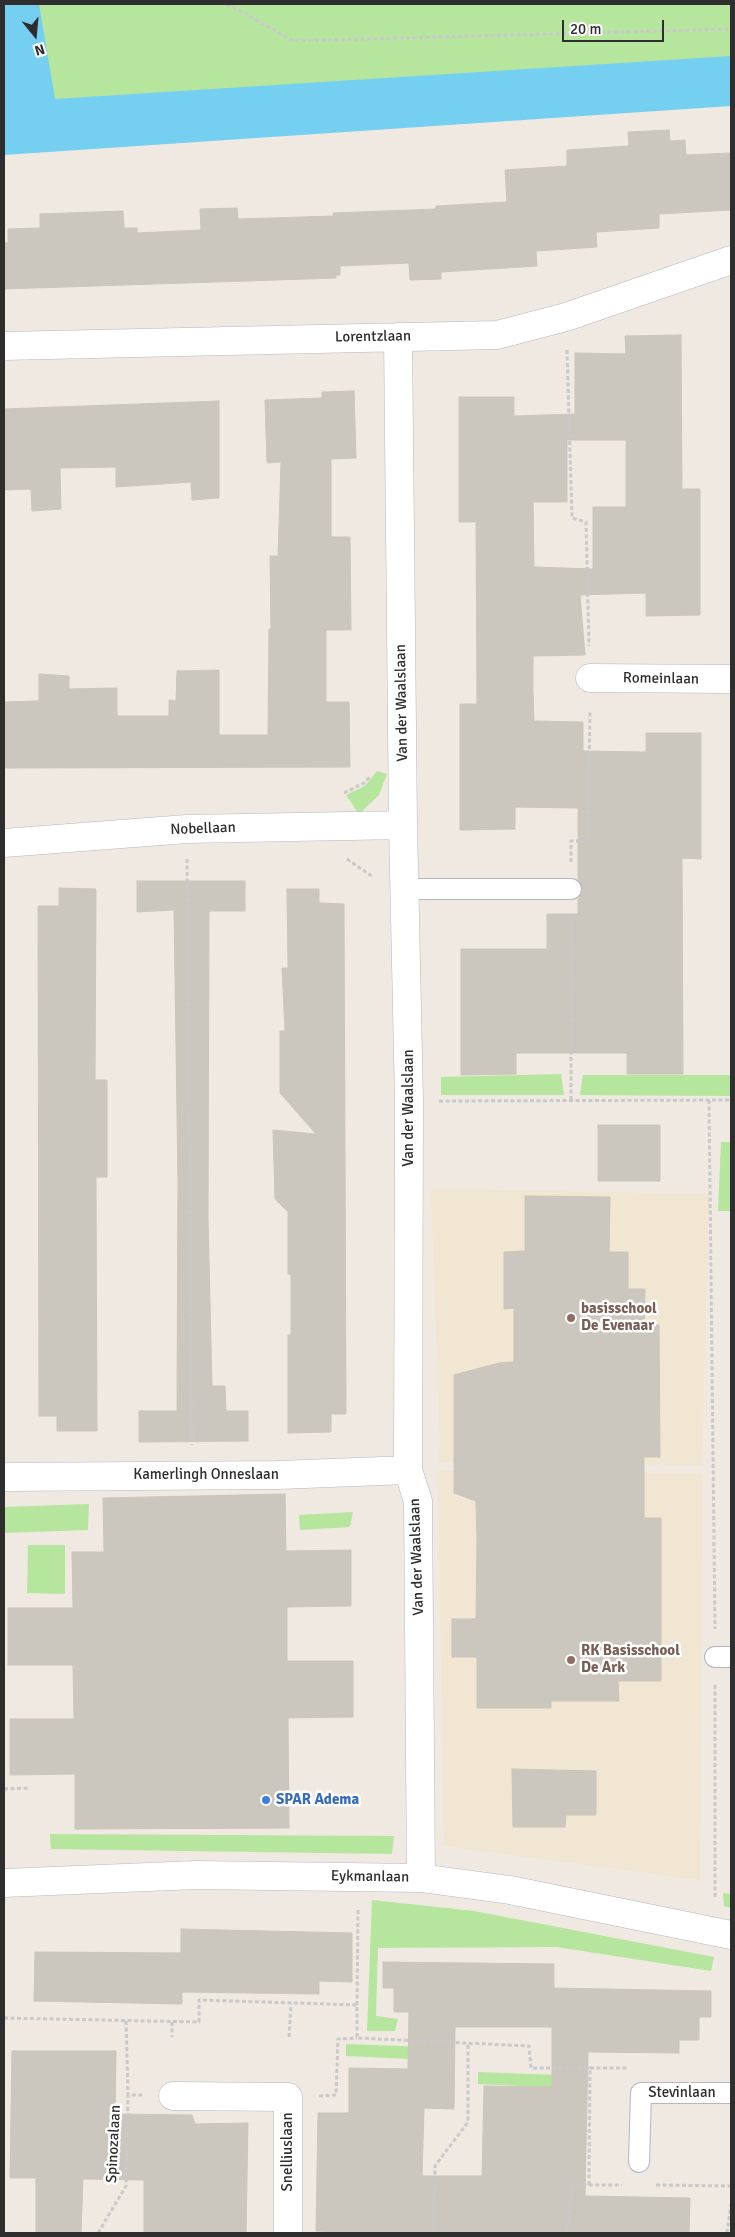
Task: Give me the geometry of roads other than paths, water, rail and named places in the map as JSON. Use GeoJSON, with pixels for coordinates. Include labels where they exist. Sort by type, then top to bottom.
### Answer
{"type":"FeatureCollection","features":[{"type":"Feature","properties":{"kind":"street","name":"Lorentzlaan"},"geometry":{"type":"LineString","coordinates":[[4,346],[497,335],[566,317],[731,260]]}},
{"type":"Feature","properties":{"kind":"street","name":"Van der Waalslaan"},"geometry":{"type":"LineString","coordinates":[[398,337],[403,825],[406,889],[409,1101],[408,1470],[418,1501],[421,1878]]}},
{"type":"Feature","properties":{"kind":"street","name":"Romeinlaan"},"geometry":{"type":"LineString","coordinates":[[590,678],[731,679]]}},
{"type":"Feature","properties":{"kind":"street","name":"Nobellaan"},"geometry":{"type":"LineString","coordinates":[[4,843],[187,828],[403,825]]}},
{"type":"Feature","properties":{"kind":"street","name":"Kamerlingh Onneslaan"},"geometry":{"type":"LineString","coordinates":[[4,1478],[278,1475],[408,1470]]}},
{"type":"Feature","properties":{"kind":"street","name":"Eykmanlaan"},"geometry":{"type":"LineString","coordinates":[[4,1882],[196,1875],[421,1878],[510,1890],[723,1934]]}},
{"type":"Feature","properties":{"kind":"street","name":"Snelliuslaan"},"geometry":{"type":"LineString","coordinates":[[173,2096],[288,2097],[288,2233]]}},
{"type":"Feature","properties":{"kind":"lane"},"geometry":{"type":"LineString","coordinates":[[406,889],[571,890]]}},
{"type":"Feature","properties":{"kind":"lane","name":"Stevinlaan"},"geometry":{"type":"LineString","coordinates":[[640,2162],[640,2093],[731,2093]]}},
{"type":"Feature","properties":{"kind":"water"},"geometry":{"type":"Polygon","coordinates":[[[4,4],[39,4],[55,99],[731,56],[731,106],[4,155],[4,4]]]}},
{"type":"Feature","properties":{"kind":"place","name":"basisschool De Evenaar"},"geometry":{"type":"Point","coordinates":[571,1318]}},
{"type":"Feature","properties":{"kind":"place","name":"RK Basisschool De Ark"},"geometry":{"type":"Point","coordinates":[571,1660]}},
{"type":"Feature","properties":{"kind":"place","name":"SPAR Adema"},"geometry":{"type":"Point","coordinates":[266,1800]}}]}
